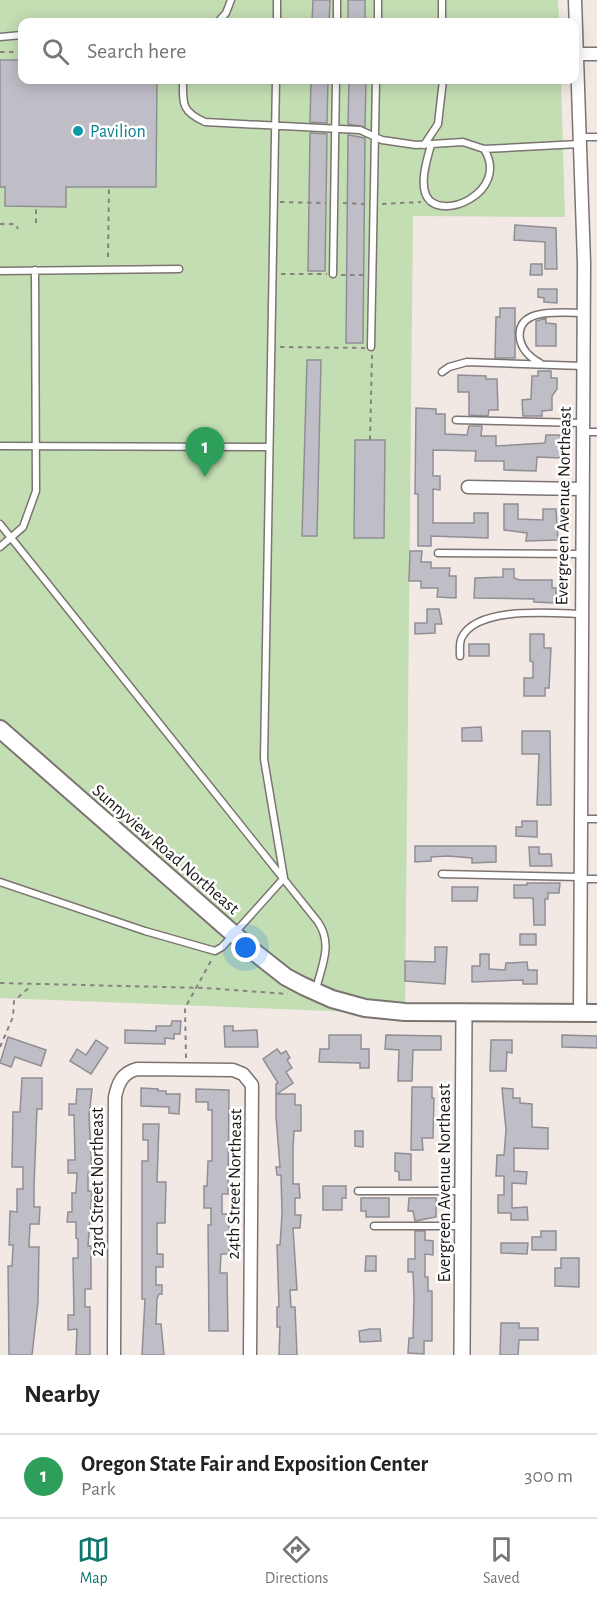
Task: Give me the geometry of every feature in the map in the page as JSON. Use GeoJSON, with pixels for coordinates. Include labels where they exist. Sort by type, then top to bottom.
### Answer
{"type":"FeatureCollection","features":[{"type":"Feature","properties":{"kind":"main road","name":"Sunnyview Road Northeast"},"geometry":{"type":"LineString","coordinates":[[1,731],[233,933],[286,977],[315,992],[365,1008],[589,1013]]}},
{"type":"Feature","properties":{"kind":"street","name":"Evergreen Avenue Northeast"},"geometry":{"type":"LineString","coordinates":[[575,0],[576,18]]}},
{"type":"Feature","properties":{"kind":"street"},"geometry":{"type":"LineString","coordinates":[[579,54],[597,54]]}},
{"type":"Feature","properties":{"kind":"street","name":"Evergreen Avenue Northeast"},"geometry":{"type":"LineString","coordinates":[[578,84],[584,366],[588,429],[583,489],[580,878],[589,1013]]}},
{"type":"Feature","properties":{"kind":"street"},"geometry":{"type":"LineString","coordinates":[[468,487],[583,489]]}},
{"type":"Feature","properties":{"kind":"street","name":"Evergreen Avenue Northeast"},"geometry":{"type":"LineString","coordinates":[[462,1355],[464,1012]]}},
{"type":"Feature","properties":{"kind":"street","name":"23rd Street Northeast"},"geometry":{"type":"LineString","coordinates":[[114,1355],[117,1086],[127,1072],[137,1069],[186,1070]]}},
{"type":"Feature","properties":{"kind":"street","name":"24th Street Northeast"},"geometry":{"type":"LineString","coordinates":[[186,1070],[233,1071],[243,1074],[252,1085],[250,1355]]}},
{"type":"Feature","properties":{"kind":"lane"},"geometry":{"type":"LineString","coordinates":[[222,18],[231,0]]}},
{"type":"Feature","properties":{"kind":"lane"},"geometry":{"type":"LineString","coordinates":[[277,0],[277,18]]}},
{"type":"Feature","properties":{"kind":"lane"},"geometry":{"type":"LineString","coordinates":[[337,0],[337,18]]}},
{"type":"Feature","properties":{"kind":"lane"},"geometry":{"type":"LineString","coordinates":[[378,0],[378,18]]}},
{"type":"Feature","properties":{"kind":"lane"},"geometry":{"type":"LineString","coordinates":[[442,0],[442,18]]}},
{"type":"Feature","properties":{"kind":"lane"},"geometry":{"type":"LineString","coordinates":[[0,37],[18,35]]}},
{"type":"Feature","properties":{"kind":"lane"},"geometry":{"type":"LineString","coordinates":[[183,84],[184,107],[192,116],[205,122],[275,128],[360,130],[396,144],[428,145],[463,142],[484,149],[579,141],[597,137]]}},
{"type":"Feature","properties":{"kind":"lane"},"geometry":{"type":"LineString","coordinates":[[276,84],[264,759],[284,878]]}},
{"type":"Feature","properties":{"kind":"lane"},"geometry":{"type":"LineString","coordinates":[[333,274],[336,84]]}},
{"type":"Feature","properties":{"kind":"lane"},"geometry":{"type":"LineString","coordinates":[[371,347],[376,84]]}},
{"type":"Feature","properties":{"kind":"lane"},"geometry":{"type":"LineString","coordinates":[[443,84],[438,124],[428,145],[424,183],[430,201],[458,205],[477,196],[490,171],[490,162],[484,149]]}},
{"type":"Feature","properties":{"kind":"lane"},"geometry":{"type":"LineString","coordinates":[[0,271],[179,269]]}},
{"type":"Feature","properties":{"kind":"lane"},"geometry":{"type":"LineString","coordinates":[[0,547],[12,539],[23,526],[34,502],[35,270]]}},
{"type":"Feature","properties":{"kind":"lane"},"geometry":{"type":"LineString","coordinates":[[542,365],[522,347],[519,330],[523,323],[531,316],[541,314],[584,313]]}},
{"type":"Feature","properties":{"kind":"lane"},"geometry":{"type":"LineString","coordinates":[[442,372],[449,367],[467,362],[584,366]]}},
{"type":"Feature","properties":{"kind":"lane"},"geometry":{"type":"LineString","coordinates":[[456,420],[588,429]]}},
{"type":"Feature","properties":{"kind":"lane"},"geometry":{"type":"LineString","coordinates":[[0,446],[268,447]]}},
{"type":"Feature","properties":{"kind":"lane"},"geometry":{"type":"LineString","coordinates":[[0,524],[318,922],[326,938],[325,957],[315,992]]}},
{"type":"Feature","properties":{"kind":"lane"},"geometry":{"type":"LineString","coordinates":[[438,553],[582,554]]}},
{"type":"Feature","properties":{"kind":"lane"},"geometry":{"type":"LineString","coordinates":[[460,656],[461,639],[471,626],[495,615],[581,614]]}},
{"type":"Feature","properties":{"kind":"lane"},"geometry":{"type":"LineString","coordinates":[[580,819],[597,819]]}},
{"type":"Feature","properties":{"kind":"lane"},"geometry":{"type":"LineString","coordinates":[[442,874],[597,879]]}},
{"type":"Feature","properties":{"kind":"lane"},"geometry":{"type":"LineString","coordinates":[[0,882],[144,931],[212,950],[222,947],[284,878]]}},
{"type":"Feature","properties":{"kind":"lane"},"geometry":{"type":"LineString","coordinates":[[358,1191],[463,1191]]}},
{"type":"Feature","properties":{"kind":"lane"},"geometry":{"type":"LineString","coordinates":[[374,1226],[463,1226]]}},
{"type":"Feature","properties":{"kind":"path"},"geometry":{"type":"LineString","coordinates":[[0,52],[18,52]]}},
{"type":"Feature","properties":{"kind":"path"},"geometry":{"type":"LineString","coordinates":[[108,257],[109,187]]}},
{"type":"Feature","properties":{"kind":"path"},"geometry":{"type":"LineString","coordinates":[[280,191],[279,202],[412,204],[430,201]]}},
{"type":"Feature","properties":{"kind":"path"},"geometry":{"type":"LineString","coordinates":[[36,206],[36,223]]}},
{"type":"Feature","properties":{"kind":"path"},"geometry":{"type":"LineString","coordinates":[[0,224],[15,224],[18,229]]}},
{"type":"Feature","properties":{"kind":"path"},"geometry":{"type":"LineString","coordinates":[[278,346],[371,347],[370,440]]}},
{"type":"Feature","properties":{"kind":"path"},"geometry":{"type":"LineString","coordinates":[[186,1070],[185,1008],[212,959],[212,950]]}},
{"type":"Feature","properties":{"kind":"path"},"geometry":{"type":"LineString","coordinates":[[0,983],[194,988],[290,995],[315,992]]}},
{"type":"Feature","properties":{"kind":"path"},"geometry":{"type":"LineString","coordinates":[[0,1047],[13,1017],[14,1001],[33,984]]}},
{"type":"Feature","properties":{"kind":"green space"},"geometry":{"type":"Polygon","coordinates":[[[0,0],[558,0],[559,18],[18,18],[18,84],[561,84],[565,217],[413,216],[405,1014],[0,998],[0,0]]]}},
{"type":"Feature","properties":{"kind":"building"},"geometry":{"type":"Polygon","coordinates":[[[313,0],[330,0],[329,18],[312,18],[313,0]]]}},
{"type":"Feature","properties":{"kind":"building"},"geometry":{"type":"Polygon","coordinates":[[[348,0],[365,0],[365,18],[348,18],[348,0]]]}},
{"type":"Feature","properties":{"kind":"building","name":"Pavilion"},"geometry":{"type":"Polygon","coordinates":[[[0,60],[18,60],[18,84],[157,84],[156,187],[66,187],[66,207],[5,206],[5,187],[0,187],[0,60]]]}},
{"type":"Feature","properties":{"kind":"building"},"geometry":{"type":"Polygon","coordinates":[[[311,84],[328,84],[327,123],[310,122],[311,84]]]}},
{"type":"Feature","properties":{"kind":"building"},"geometry":{"type":"Polygon","coordinates":[[[349,84],[366,84],[365,127],[348,124],[349,84]]]}},
{"type":"Feature","properties":{"kind":"building"},"geometry":{"type":"Polygon","coordinates":[[[310,133],[327,134],[325,271],[308,271],[310,133]]]}},
{"type":"Feature","properties":{"kind":"building"},"geometry":{"type":"Polygon","coordinates":[[[348,135],[365,138],[363,343],[346,343],[348,135]]]}},
{"type":"Feature","properties":{"kind":"building"},"geometry":{"type":"Polygon","coordinates":[[[515,225],[556,228],[557,269],[545,269],[545,242],[514,240],[515,225]]]}},
{"type":"Feature","properties":{"kind":"building"},"geometry":{"type":"Polygon","coordinates":[[[531,264],[542,264],[542,275],[530,275],[531,264]]]}},
{"type":"Feature","properties":{"kind":"building"},"geometry":{"type":"Polygon","coordinates":[[[538,289],[557,289],[557,303],[544,302],[544,298],[538,297],[538,289]]]}},
{"type":"Feature","properties":{"kind":"building"},"geometry":{"type":"Polygon","coordinates":[[[500,308],[515,308],[515,358],[495,358],[496,317],[500,317],[500,308]]]}},
{"type":"Feature","properties":{"kind":"building"},"geometry":{"type":"Polygon","coordinates":[[[546,318],[546,323],[556,324],[556,346],[536,346],[536,321],[546,318]]]}},
{"type":"Feature","properties":{"kind":"building"},"geometry":{"type":"Polygon","coordinates":[[[307,360],[321,360],[317,536],[302,536],[307,360]]]}},
{"type":"Feature","properties":{"kind":"building"},"geometry":{"type":"Polygon","coordinates":[[[538,371],[551,371],[551,378],[557,378],[557,389],[552,396],[552,410],[542,411],[542,416],[523,416],[522,400],[531,399],[532,376],[538,376],[538,371]]]}},
{"type":"Feature","properties":{"kind":"building"},"geometry":{"type":"Polygon","coordinates":[[[458,375],[486,376],[486,379],[497,379],[498,410],[489,410],[488,416],[469,415],[469,392],[458,392],[458,375]]]}},
{"type":"Feature","properties":{"kind":"building"},"geometry":{"type":"Polygon","coordinates":[[[416,408],[436,409],[436,414],[445,414],[445,434],[467,435],[469,426],[482,426],[481,436],[496,436],[496,446],[545,443],[546,435],[560,435],[560,458],[537,457],[536,471],[504,470],[504,461],[475,461],[476,451],[433,450],[433,476],[440,476],[440,490],[433,489],[433,523],[474,523],[474,513],[488,513],[488,538],[431,536],[431,546],[418,546],[418,494],[415,494],[416,408]]]}},
{"type":"Feature","properties":{"kind":"building"},"geometry":{"type":"Polygon","coordinates":[[[355,440],[385,440],[384,538],[354,538],[355,440]]]}},
{"type":"Feature","properties":{"kind":"building"},"geometry":{"type":"Polygon","coordinates":[[[504,504],[518,504],[518,519],[543,520],[543,509],[556,509],[558,540],[526,541],[527,533],[504,530],[504,504]]]}},
{"type":"Feature","properties":{"kind":"building"},"geometry":{"type":"Polygon","coordinates":[[[410,551],[422,551],[421,562],[431,562],[431,568],[450,568],[449,576],[456,576],[456,598],[437,597],[438,588],[421,588],[421,581],[409,581],[410,551]]]}},
{"type":"Feature","properties":{"kind":"building"},"geometry":{"type":"Polygon","coordinates":[[[503,569],[514,569],[514,578],[519,580],[552,580],[552,588],[556,588],[556,603],[534,602],[534,599],[474,598],[475,578],[503,577],[503,569]]]}},
{"type":"Feature","properties":{"kind":"building"},"geometry":{"type":"Polygon","coordinates":[[[427,609],[439,609],[442,624],[435,624],[435,633],[415,634],[415,623],[427,623],[427,609]]]}},
{"type":"Feature","properties":{"kind":"building"},"geometry":{"type":"Polygon","coordinates":[[[530,634],[544,634],[544,648],[551,648],[549,688],[545,688],[545,696],[524,696],[524,678],[533,678],[533,662],[530,661],[530,634]]]}},
{"type":"Feature","properties":{"kind":"building"},"geometry":{"type":"Polygon","coordinates":[[[469,644],[489,644],[489,656],[469,656],[469,644]]]}},
{"type":"Feature","properties":{"kind":"building"},"geometry":{"type":"Polygon","coordinates":[[[481,727],[482,741],[462,741],[462,728],[481,727]]]}},
{"type":"Feature","properties":{"kind":"building"},"geometry":{"type":"Polygon","coordinates":[[[522,731],[550,731],[551,805],[537,805],[539,754],[522,754],[522,731]]]}},
{"type":"Feature","properties":{"kind":"building"},"geometry":{"type":"Polygon","coordinates":[[[522,821],[537,821],[537,837],[516,836],[516,827],[522,827],[522,821]]]}},
{"type":"Feature","properties":{"kind":"building"},"geometry":{"type":"Polygon","coordinates":[[[415,846],[496,846],[496,862],[472,863],[472,858],[448,856],[431,857],[431,861],[415,862],[415,846]]]}},
{"type":"Feature","properties":{"kind":"building"},"geometry":{"type":"Polygon","coordinates":[[[529,847],[539,847],[539,854],[551,854],[552,866],[530,866],[529,847]]]}},
{"type":"Feature","properties":{"kind":"building"},"geometry":{"type":"Polygon","coordinates":[[[527,883],[560,883],[559,893],[548,893],[548,899],[545,899],[545,925],[534,925],[533,898],[514,898],[514,885],[527,885],[527,883]]]}},
{"type":"Feature","properties":{"kind":"building"},"geometry":{"type":"Polygon","coordinates":[[[452,887],[478,887],[477,901],[452,901],[452,887]]]}},
{"type":"Feature","properties":{"kind":"building"},"geometry":{"type":"Polygon","coordinates":[[[520,934],[536,934],[536,945],[520,945],[520,934]]]}},
{"type":"Feature","properties":{"kind":"building"},"geometry":{"type":"Polygon","coordinates":[[[435,947],[447,947],[445,984],[405,981],[405,961],[435,962],[435,947]]]}},
{"type":"Feature","properties":{"kind":"building"},"geometry":{"type":"Polygon","coordinates":[[[480,954],[489,954],[489,969],[505,970],[506,963],[527,962],[528,970],[537,970],[537,984],[523,984],[523,980],[472,982],[472,966],[480,966],[480,954]]]}},
{"type":"Feature","properties":{"kind":"building"},"geometry":{"type":"Polygon","coordinates":[[[172,1021],[181,1021],[180,1034],[174,1034],[174,1039],[165,1038],[165,1044],[125,1043],[125,1030],[156,1031],[156,1026],[171,1026],[172,1021]]]}},
{"type":"Feature","properties":{"kind":"building"},"geometry":{"type":"Polygon","coordinates":[[[224,1026],[233,1026],[233,1031],[257,1030],[258,1047],[225,1047],[224,1026]]]}},
{"type":"Feature","properties":{"kind":"building"},"geometry":{"type":"Polygon","coordinates":[[[329,1035],[361,1035],[361,1049],[369,1049],[369,1068],[360,1068],[360,1063],[319,1062],[320,1049],[329,1049],[329,1035]]]}},
{"type":"Feature","properties":{"kind":"building"},"geometry":{"type":"Polygon","coordinates":[[[386,1035],[441,1036],[441,1050],[413,1050],[412,1081],[398,1081],[399,1050],[385,1049],[386,1035]]]}},
{"type":"Feature","properties":{"kind":"building"},"geometry":{"type":"Polygon","coordinates":[[[562,1035],[597,1036],[597,1048],[562,1047],[562,1035]]]}},
{"type":"Feature","properties":{"kind":"building"},"geometry":{"type":"Polygon","coordinates":[[[8,1037],[46,1050],[41,1066],[15,1057],[11,1067],[0,1063],[8,1037]]]}},
{"type":"Feature","properties":{"kind":"building"},"geometry":{"type":"Polygon","coordinates":[[[96,1040],[108,1048],[91,1074],[70,1061],[77,1049],[86,1055],[96,1040]]]}},
{"type":"Feature","properties":{"kind":"building"},"geometry":{"type":"Polygon","coordinates":[[[491,1040],[512,1040],[512,1053],[507,1052],[506,1071],[490,1071],[491,1040]]]}},
{"type":"Feature","properties":{"kind":"building"},"geometry":{"type":"Polygon","coordinates":[[[277,1049],[281,1054],[286,1051],[290,1058],[287,1060],[292,1068],[286,1072],[293,1083],[277,1094],[295,1094],[295,1105],[301,1105],[301,1131],[294,1131],[293,1149],[293,1184],[299,1184],[300,1198],[295,1198],[295,1215],[301,1215],[300,1228],[293,1228],[297,1290],[290,1290],[291,1307],[295,1307],[297,1355],[279,1355],[280,1327],[277,1327],[277,1307],[279,1307],[277,1245],[280,1245],[282,1214],[281,1175],[277,1175],[276,1167],[280,1167],[276,1116],[276,1084],[278,1083],[263,1059],[277,1049]]]}},
{"type":"Feature","properties":{"kind":"building"},"geometry":{"type":"Polygon","coordinates":[[[22,1078],[42,1078],[42,1109],[37,1109],[34,1186],[34,1207],[40,1207],[39,1224],[30,1224],[29,1247],[39,1247],[38,1302],[32,1355],[9,1355],[8,1266],[12,1266],[13,1245],[9,1245],[10,1211],[17,1212],[17,1189],[23,1189],[23,1167],[12,1167],[13,1112],[20,1112],[22,1078]]]}},
{"type":"Feature","properties":{"kind":"building"},"geometry":{"type":"Polygon","coordinates":[[[412,1087],[432,1087],[432,1098],[434,1098],[433,1138],[422,1138],[423,1150],[411,1150],[412,1087]]]}},
{"type":"Feature","properties":{"kind":"building"},"geometry":{"type":"Polygon","coordinates":[[[141,1088],[158,1089],[158,1091],[166,1091],[166,1094],[180,1094],[179,1114],[169,1113],[169,1107],[141,1106],[141,1088]]]}},
{"type":"Feature","properties":{"kind":"building"},"geometry":{"type":"Polygon","coordinates":[[[502,1088],[513,1089],[513,1098],[520,1098],[520,1103],[532,1104],[532,1127],[548,1128],[548,1149],[514,1148],[514,1171],[527,1172],[526,1184],[512,1183],[512,1208],[527,1207],[528,1220],[511,1220],[511,1213],[498,1213],[498,1195],[504,1195],[504,1176],[496,1176],[497,1155],[504,1155],[506,1130],[502,1088]]]}},
{"type":"Feature","properties":{"kind":"building"},"geometry":{"type":"Polygon","coordinates":[[[77,1089],[92,1089],[89,1116],[92,1173],[88,1173],[88,1191],[92,1191],[88,1246],[91,1246],[91,1289],[85,1289],[85,1307],[90,1307],[90,1355],[76,1355],[77,1329],[68,1330],[68,1315],[74,1315],[73,1258],[78,1258],[76,1222],[67,1222],[68,1212],[72,1212],[72,1193],[76,1193],[77,1173],[68,1173],[68,1160],[75,1160],[74,1115],[69,1115],[69,1104],[76,1104],[77,1089]]]}},
{"type":"Feature","properties":{"kind":"building"},"geometry":{"type":"Polygon","coordinates":[[[196,1089],[229,1090],[228,1194],[222,1194],[222,1214],[229,1214],[229,1254],[221,1254],[220,1273],[227,1273],[228,1331],[209,1331],[208,1225],[211,1225],[211,1208],[204,1208],[204,1186],[207,1186],[208,1161],[212,1161],[212,1110],[208,1110],[208,1102],[196,1102],[196,1089]]]}},
{"type":"Feature","properties":{"kind":"building"},"geometry":{"type":"Polygon","coordinates":[[[143,1124],[159,1124],[157,1182],[166,1182],[165,1223],[157,1223],[157,1254],[163,1254],[163,1267],[156,1267],[156,1285],[162,1285],[162,1294],[159,1294],[157,1299],[156,1324],[161,1324],[164,1355],[142,1355],[145,1299],[142,1299],[142,1161],[148,1161],[148,1140],[143,1140],[143,1124]]]}},
{"type":"Feature","properties":{"kind":"building"},"geometry":{"type":"Polygon","coordinates":[[[355,1131],[363,1131],[363,1147],[355,1146],[355,1131]]]}},
{"type":"Feature","properties":{"kind":"building"},"geometry":{"type":"Polygon","coordinates":[[[395,1153],[411,1154],[411,1180],[399,1180],[399,1172],[395,1171],[395,1153]]]}},
{"type":"Feature","properties":{"kind":"building"},"geometry":{"type":"Polygon","coordinates":[[[323,1186],[346,1186],[346,1198],[342,1198],[342,1210],[323,1210],[323,1186]]]}},
{"type":"Feature","properties":{"kind":"building"},"geometry":{"type":"Polygon","coordinates":[[[361,1198],[389,1198],[389,1217],[366,1217],[366,1211],[361,1211],[361,1198]]]}},
{"type":"Feature","properties":{"kind":"building"},"geometry":{"type":"Polygon","coordinates":[[[409,1198],[436,1198],[436,1217],[415,1221],[413,1211],[408,1211],[409,1198]]]}},
{"type":"Feature","properties":{"kind":"building"},"geometry":{"type":"Polygon","coordinates":[[[415,1231],[425,1231],[425,1240],[433,1241],[433,1255],[425,1254],[425,1277],[428,1277],[428,1291],[432,1291],[432,1341],[424,1341],[424,1354],[408,1353],[409,1338],[413,1338],[414,1298],[413,1272],[408,1272],[408,1259],[415,1259],[415,1231]]]}},
{"type":"Feature","properties":{"kind":"building"},"geometry":{"type":"Polygon","coordinates":[[[541,1231],[556,1231],[556,1250],[532,1250],[532,1237],[541,1237],[541,1231]]]}},
{"type":"Feature","properties":{"kind":"building"},"geometry":{"type":"Polygon","coordinates":[[[501,1243],[528,1243],[527,1254],[501,1253],[501,1243]]]}},
{"type":"Feature","properties":{"kind":"building"},"geometry":{"type":"Polygon","coordinates":[[[366,1256],[376,1256],[376,1271],[365,1271],[366,1256]]]}},
{"type":"Feature","properties":{"kind":"building"},"geometry":{"type":"Polygon","coordinates":[[[561,1258],[579,1258],[579,1287],[555,1286],[555,1268],[561,1268],[561,1258]]]}},
{"type":"Feature","properties":{"kind":"building"},"geometry":{"type":"Polygon","coordinates":[[[501,1323],[519,1323],[519,1328],[538,1328],[538,1340],[519,1340],[518,1355],[500,1355],[501,1323]]]}},
{"type":"Feature","properties":{"kind":"building"},"geometry":{"type":"Polygon","coordinates":[[[380,1329],[381,1341],[360,1342],[359,1331],[380,1329]]]}},
{"type":"Feature","properties":{"kind":"place","name":"Pavilion"},"geometry":{"type":"Point","coordinates":[78,131]}},
{"type":"Feature","properties":{"kind":"place","name":"Oregon State Fair and Exposition Center"},"geometry":{"type":"Point","coordinates":[205,477]}}]}
